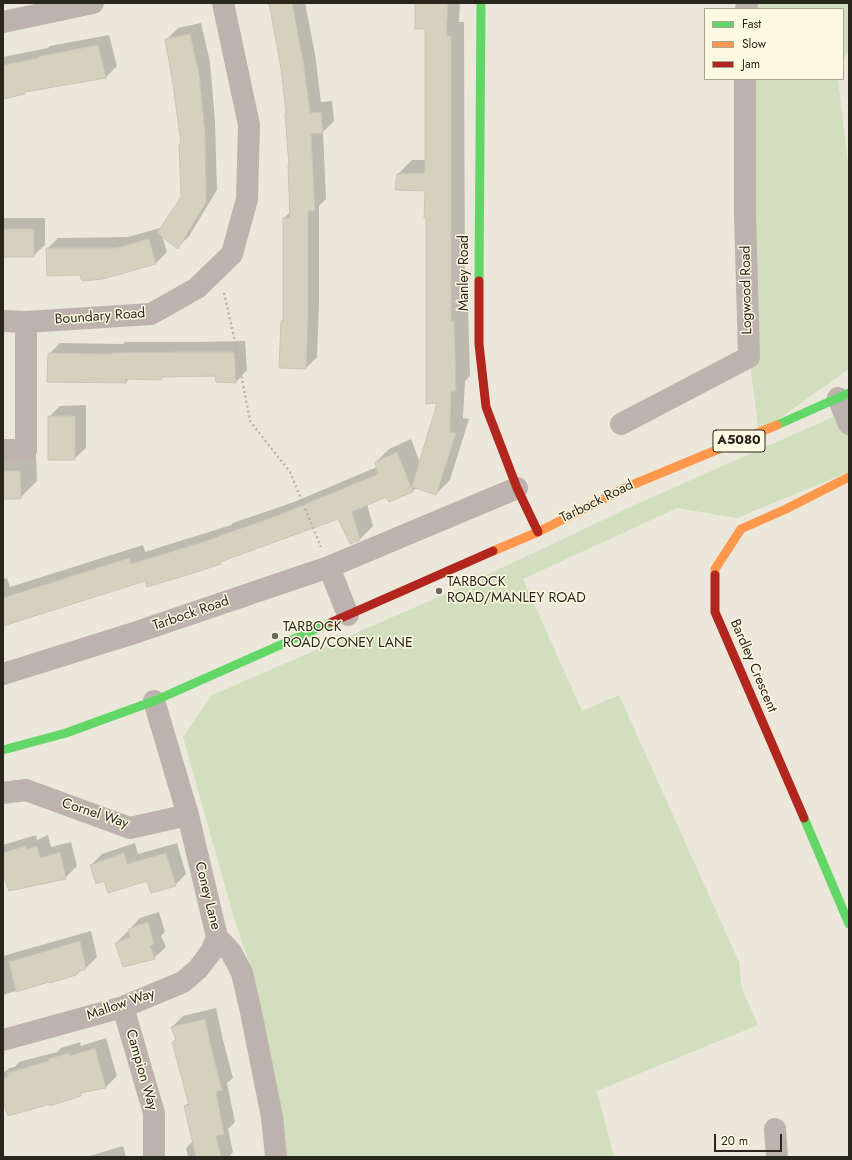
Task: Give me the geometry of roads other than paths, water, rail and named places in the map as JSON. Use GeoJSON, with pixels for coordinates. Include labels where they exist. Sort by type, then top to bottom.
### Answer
{"type":"FeatureCollection","features":[{"type":"Feature","properties":{"kind":"street"},"geometry":{"type":"LineString","coordinates":[[3,22],[93,3]]}},
{"type":"Feature","properties":{"kind":"street","name":"Boundary Road"},"geometry":{"type":"LineString","coordinates":[[3,321],[26,322],[151,314],[197,288],[232,254],[247,199],[249,125],[222,3]]}},
{"type":"Feature","properties":{"kind":"street","name":"Manley Road"},"geometry":{"type":"LineString","coordinates":[[481,3],[479,344],[486,407],[517,488],[538,532]]}},
{"type":"Feature","properties":{"kind":"street","name":"Logwood Road"},"geometry":{"type":"LineString","coordinates":[[621,424],[749,357],[745,215],[745,80]]}},
{"type":"Feature","properties":{"kind":"street"},"geometry":{"type":"LineString","coordinates":[[3,450],[26,450],[26,322]]}},
{"type":"Feature","properties":{"kind":"street"},"geometry":{"type":"LineString","coordinates":[[843,396],[849,424]]}},
{"type":"Feature","properties":{"kind":"street","name":"Tarbock Road"},"geometry":{"type":"LineString","coordinates":[[3,750],[66,733],[154,701],[538,532],[627,487],[759,433],[843,396]]}},
{"type":"Feature","properties":{"kind":"street","name":"Bardley Crescent"},"geometry":{"type":"LineString","coordinates":[[849,477],[786,509],[741,529],[715,568],[715,612],[849,924]]}},
{"type":"Feature","properties":{"kind":"street","name":"Tarbock Road"},"geometry":{"type":"LineString","coordinates":[[3,674],[131,634],[329,567],[517,488]]}},
{"type":"Feature","properties":{"kind":"street"},"geometry":{"type":"LineString","coordinates":[[329,567],[348,615]]}},
{"type":"Feature","properties":{"kind":"street","name":"Coney Lane"},"geometry":{"type":"LineString","coordinates":[[154,701],[188,815],[217,937],[231,952],[242,973],[270,1110],[276,1157]]}},
{"type":"Feature","properties":{"kind":"street","name":"Cornel Way"},"geometry":{"type":"LineString","coordinates":[[3,793],[26,790],[130,828],[188,815]]}},
{"type":"Feature","properties":{"kind":"street","name":"Mallow Way"},"geometry":{"type":"LineString","coordinates":[[3,1040],[123,1007],[183,982],[198,969],[211,952],[217,937]]}},
{"type":"Feature","properties":{"kind":"street","name":"Campion Way"},"geometry":{"type":"LineString","coordinates":[[123,1007],[154,1113],[154,1157]]}},
{"type":"Feature","properties":{"kind":"street"},"geometry":{"type":"LineString","coordinates":[[775,1129],[777,1157]]}},
{"type":"Feature","properties":{"kind":"place","name":"TARBOCK ROAD/MANLEY ROAD"},"geometry":{"type":"Point","coordinates":[439,591]}},
{"type":"Feature","properties":{"kind":"place","name":"TARBOCK ROAD/CONEY LANE"},"geometry":{"type":"Point","coordinates":[275,636]}}]}
